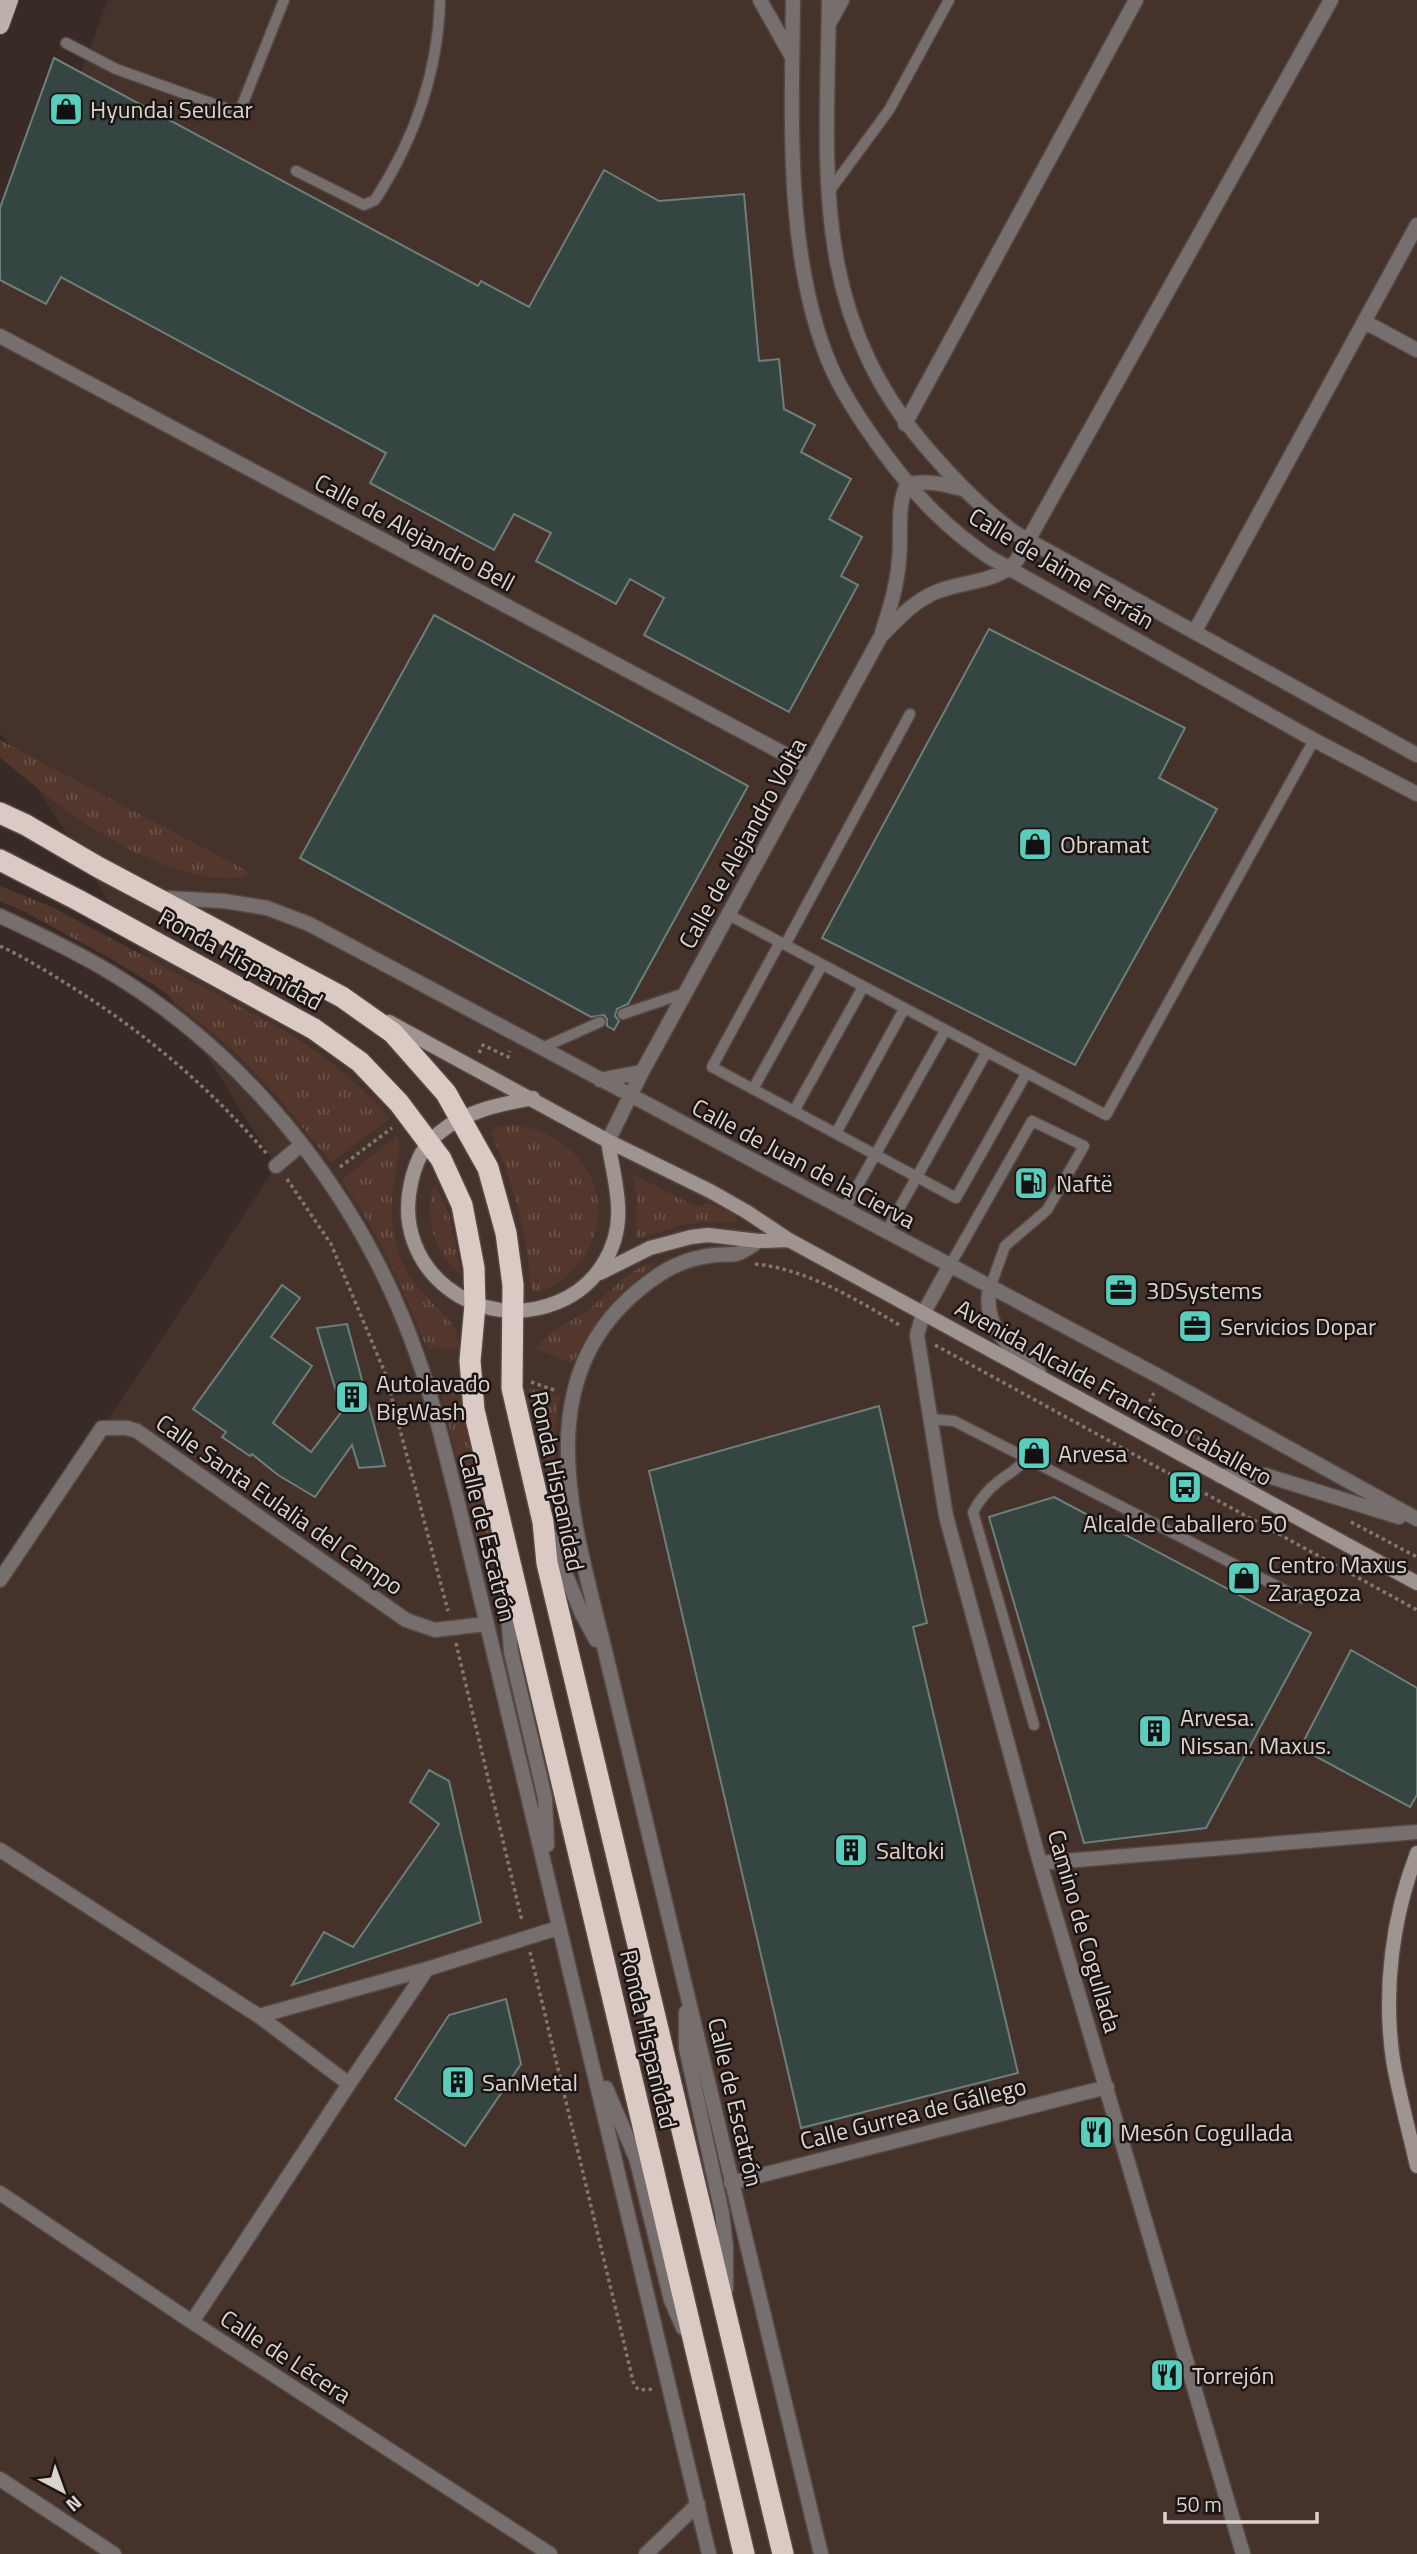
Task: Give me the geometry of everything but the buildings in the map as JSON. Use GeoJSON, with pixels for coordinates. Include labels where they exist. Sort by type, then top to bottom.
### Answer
{"type":"FeatureCollection","features":[{"type":"Feature","properties":{"kind":"highway"},"geometry":{"type":"LineString","coordinates":[[0,799],[26,825]]}},
{"type":"Feature","properties":{"kind":"highway","name":"Ronda Hispanidad"},"geometry":{"type":"LineString","coordinates":[[0,813],[342,997],[393,1033],[446,1093],[488,1168],[502,1213],[510,1254],[513,1312],[512,1388],[543,1522],[551,1576],[783,2554]]}},
{"type":"Feature","properties":{"kind":"highway","name":"Ronda Hispanidad"},"geometry":{"type":"LineString","coordinates":[[2,862],[78,900],[314,1029],[360,1062],[399,1103],[429,1142],[451,1178],[462,1205],[474,1268],[475,1304],[470,1361],[474,1410],[744,2554]]}},
{"type":"Feature","properties":{"kind":"main road"},"geometry":{"type":"LineString","coordinates":[[0,25],[9,0]]}},
{"type":"Feature","properties":{"kind":"main road","name":"Ronda Hispanidad"},"geometry":{"type":"LineString","coordinates":[[342,997],[533,1098],[608,1141]]}},
{"type":"Feature","properties":{"kind":"main road"},"geometry":{"type":"LineString","coordinates":[[533,1098],[500,1105],[450,1125],[429,1142],[420,1157],[411,1182],[408,1209],[410,1226],[422,1259],[432,1274],[459,1297],[475,1304],[513,1312],[538,1309],[564,1299],[600,1273],[650,1248],[682,1238],[708,1235],[759,1241],[789,1240]]}},
{"type":"Feature","properties":{"kind":"main road"},"geometry":{"type":"LineString","coordinates":[[600,1273],[611,1248],[618,1219],[608,1141]]}},
{"type":"Feature","properties":{"kind":"main road","name":"Avenida Alcalde Francisco Caballero"},"geometry":{"type":"LineString","coordinates":[[608,1141],[710,1191],[789,1240],[1417,1583]]}},
{"type":"Feature","properties":{"kind":"main road"},"geometry":{"type":"LineString","coordinates":[[1417,1853],[1396,1921],[1390,1973],[1393,2060],[1417,2166]]}},
{"type":"Feature","properties":{"kind":"street","name":"Calle de Jaime Ferrán"},"geometry":{"type":"LineString","coordinates":[[760,0],[793,59]]}},
{"type":"Feature","properties":{"kind":"street","name":"Calle de Jaime Ferrán"},"geometry":{"type":"LineString","coordinates":[[793,0],[794,191],[808,294],[832,368],[866,428],[907,484],[946,524],[1010,569],[1314,740],[1417,794]]}},
{"type":"Feature","properties":{"kind":"street","name":"Calle de Jaime Ferrán"},"geometry":{"type":"LineString","coordinates":[[829,0],[827,194],[836,266],[871,368],[905,424],[963,490],[1000,522],[1417,755]]}},
{"type":"Feature","properties":{"kind":"street"},"geometry":{"type":"LineString","coordinates":[[829,23],[842,0]]}},
{"type":"Feature","properties":{"kind":"street"},"geometry":{"type":"LineString","coordinates":[[905,424],[1136,0]]}},
{"type":"Feature","properties":{"kind":"street"},"geometry":{"type":"LineString","coordinates":[[1010,569],[1331,0]]}},
{"type":"Feature","properties":{"kind":"street"},"geometry":{"type":"LineString","coordinates":[[1195,631],[1417,225]]}},
{"type":"Feature","properties":{"kind":"street"},"geometry":{"type":"LineString","coordinates":[[1365,322],[1417,350]]}},
{"type":"Feature","properties":{"kind":"street","name":"Calle de Alejandro Bell"},"geometry":{"type":"LineString","coordinates":[[0,336],[809,767]]}},
{"type":"Feature","properties":{"kind":"street"},"geometry":{"type":"LineString","coordinates":[[907,484],[938,482],[963,490]]}},
{"type":"Feature","properties":{"kind":"street","name":"Calle de Alejandro Volta"},"geometry":{"type":"LineString","coordinates":[[608,1141],[642,1072],[881,636],[896,584],[900,558],[901,496],[907,484]]}},
{"type":"Feature","properties":{"kind":"street","name":"Calle de Alejandro Volta"},"geometry":{"type":"LineString","coordinates":[[881,636],[900,616],[929,595],[1010,569]]}},
{"type":"Feature","properties":{"kind":"street","name":"Calle de Juan de la Cierva"},"geometry":{"type":"LineString","coordinates":[[154,897],[224,901],[267,908],[309,924],[1162,1378],[1417,1521]]}},
{"type":"Feature","properties":{"kind":"street","name":"Calle de Escatrón"},"geometry":{"type":"LineString","coordinates":[[0,916],[58,942],[115,975],[169,1013],[247,1082],[301,1145],[352,1217],[379,1266],[419,1362],[457,1499],[709,2554]]}},
{"type":"Feature","properties":{"kind":"street"},"geometry":{"type":"LineString","coordinates":[[600,1080],[642,1072]]}},
{"type":"Feature","properties":{"kind":"street"},"geometry":{"type":"LineString","coordinates":[[276,1166],[301,1145]]}},
{"type":"Feature","properties":{"kind":"street","name":"Calle de Escatrón"},"geometry":{"type":"LineString","coordinates":[[759,1241],[738,1254],[704,1256],[677,1265],[641,1289],[615,1314],[601,1331],[575,1387],[569,1412],[567,1445],[570,1498],[821,2554]]}},
{"type":"Feature","properties":{"kind":"street","name":"Camino de Cogullada"},"geometry":{"type":"LineString","coordinates":[[949,1267],[923,1314],[917,1335],[946,1516],[1040,1863],[1243,2554]]}},
{"type":"Feature","properties":{"kind":"street"},"geometry":{"type":"LineString","coordinates":[[990,1288],[990,1320],[1002,1339],[1048,1381]]}},
{"type":"Feature","properties":{"kind":"street","name":"Calle Santa Eulalia del Campo"},"geometry":{"type":"LineString","coordinates":[[0,1580],[102,1427],[127,1428],[136,1431],[406,1620],[435,1630],[485,1624]]}},
{"type":"Feature","properties":{"kind":"street"},"geometry":{"type":"LineString","coordinates":[[1220,1476],[1265,1475],[1417,1521]]}},
{"type":"Feature","properties":{"kind":"street","name":"Calle de Escatrón"},"geometry":{"type":"LineString","coordinates":[[543,1522],[561,1559],[582,1614],[607,1659]]}},
{"type":"Feature","properties":{"kind":"street","name":"Ronda Hispanidad"},"geometry":{"type":"LineString","coordinates":[[502,1535],[511,1652],[545,1798],[549,1878]]}},
{"type":"Feature","properties":{"kind":"street"},"geometry":{"type":"LineString","coordinates":[[1040,1863],[1417,1832]]}},
{"type":"Feature","properties":{"kind":"street"},"geometry":{"type":"LineString","coordinates":[[0,1850],[259,2016],[348,2084]]}},
{"type":"Feature","properties":{"kind":"street"},"geometry":{"type":"LineString","coordinates":[[259,2016],[427,1969],[558,1928]]}},
{"type":"Feature","properties":{"kind":"street"},"geometry":{"type":"LineString","coordinates":[[192,2322],[427,1969]]}},
{"type":"Feature","properties":{"kind":"street","name":"Ronda Hispanidad"},"geometry":{"type":"LineString","coordinates":[[686,1987],[686,2048],[725,2236],[726,2311]]}},
{"type":"Feature","properties":{"kind":"street","name":"Calle de Escatrón"},"geometry":{"type":"LineString","coordinates":[[590,2052],[636,2158],[671,2300],[698,2363]]}},
{"type":"Feature","properties":{"kind":"street","name":"Calle Gurrea de Gállego"},"geometry":{"type":"LineString","coordinates":[[731,2183],[1107,2087]]}},
{"type":"Feature","properties":{"kind":"street","name":"Calle de Lécera"},"geometry":{"type":"LineString","coordinates":[[0,2193],[192,2322],[550,2554]]}},
{"type":"Feature","properties":{"kind":"street"},"geometry":{"type":"LineString","coordinates":[[0,2479],[114,2554]]}},
{"type":"Feature","properties":{"kind":"street"},"geometry":{"type":"LineString","coordinates":[[646,2554],[698,2504]]}},
{"type":"Feature","properties":{"kind":"lane"},"geometry":{"type":"LineString","coordinates":[[66,43],[116,69],[239,113],[284,0]]}},
{"type":"Feature","properties":{"kind":"lane"},"geometry":{"type":"LineString","coordinates":[[296,172],[364,205],[375,201],[396,163],[428,90],[438,41],[440,0]]}},
{"type":"Feature","properties":{"kind":"lane"},"geometry":{"type":"LineString","coordinates":[[827,194],[889,110],[949,0]]}},
{"type":"Feature","properties":{"kind":"lane"},"geometry":{"type":"LineString","coordinates":[[910,714],[712,1067],[956,1198],[1026,1074]]}},
{"type":"Feature","properties":{"kind":"lane"},"geometry":{"type":"LineString","coordinates":[[729,915],[1106,1115],[1314,740]]}},
{"type":"Feature","properties":{"kind":"lane"},"geometry":{"type":"LineString","coordinates":[[753,1089],[822,965]]}},
{"type":"Feature","properties":{"kind":"lane"},"geometry":{"type":"LineString","coordinates":[[794,1111],[863,987]]}},
{"type":"Feature","properties":{"kind":"lane"},"geometry":{"type":"LineString","coordinates":[[622,1014],[685,993]]}},
{"type":"Feature","properties":{"kind":"lane"},"geometry":{"type":"LineString","coordinates":[[836,1133],[904,1009]]}},
{"type":"Feature","properties":{"kind":"lane"},"geometry":{"type":"LineString","coordinates":[[542,1048],[600,1022]]}},
{"type":"Feature","properties":{"kind":"lane"},"geometry":{"type":"LineString","coordinates":[[844,1210],[945,1031]]}},
{"type":"Feature","properties":{"kind":"lane"},"geometry":{"type":"LineString","coordinates":[[886,1232],[986,1053]]}},
{"type":"Feature","properties":{"kind":"lane"},"geometry":{"type":"LineString","coordinates":[[949,1267],[1032,1121],[1084,1146],[1047,1210],[1005,1246],[990,1288]]}},
{"type":"Feature","properties":{"kind":"lane"},"geometry":{"type":"LineString","coordinates":[[930,1419],[954,1420],[1300,1598]]}},
{"type":"Feature","properties":{"kind":"lane"},"geometry":{"type":"LineString","coordinates":[[1026,1458],[1020,1467],[981,1497],[973,1512],[1034,1725]]}},
{"type":"Feature","properties":{"kind":"path"},"geometry":{"type":"LineString","coordinates":[[0,946],[42,968],[141,1034],[194,1077],[247,1131],[276,1166],[331,1244],[385,1373],[491,1784],[634,2385],[644,2391],[669,2386]]}},
{"type":"Feature","properties":{"kind":"path","name":"Avenida Alcalde Francisco Caballero"},"geometry":{"type":"LineString","coordinates":[[746,1264],[773,1266],[823,1284],[1417,1609]]}},
{"type":"Feature","properties":{"kind":"path"},"geometry":{"type":"LineString","coordinates":[[1146,1408],[1155,1391]]}},
{"type":"Feature","properties":{"kind":"shaded area"},"geometry":{"type":"Polygon","coordinates":[[[108,0],[1417,0],[1417,2554],[0,2554],[0,1583],[276,1166],[13,749],[0,733],[0,286],[108,0]]]}},
{"type":"Feature","properties":{"kind":"green space"},"geometry":{"type":"Polygon","coordinates":[[[0,740],[248,874],[246,877],[214,877],[181,870],[147,858],[114,841],[52,799],[0,757],[0,740]]]}},
{"type":"Feature","properties":{"kind":"green space"},"geometry":{"type":"Polygon","coordinates":[[[0,886],[52,907],[287,1032],[342,1071],[390,1118],[331,1162],[279,1098],[235,1052],[159,988],[106,956],[0,901],[0,886]]]}},
{"type":"Feature","properties":{"kind":"green space"},"geometry":{"type":"Polygon","coordinates":[[[513,1125],[539,1131],[561,1142],[578,1158],[591,1177],[597,1199],[598,1222],[590,1245],[575,1268],[556,1284],[534,1292],[531,1289],[518,1208],[490,1132],[497,1127],[513,1125]]]}},
{"type":"Feature","properties":{"kind":"green space"},"geometry":{"type":"Polygon","coordinates":[[[398,1135],[399,1156],[392,1207],[398,1251],[413,1280],[453,1326],[459,1348],[427,1349],[379,1241],[341,1180],[398,1135]]]}},
{"type":"Feature","properties":{"kind":"green space"},"geometry":{"type":"Polygon","coordinates":[[[636,1176],[696,1207],[710,1203],[735,1215],[737,1221],[686,1224],[639,1238],[636,1236],[637,1197],[633,1177],[636,1176]]]}},
{"type":"Feature","properties":{"kind":"green space"},"geometry":{"type":"Polygon","coordinates":[[[436,1186],[449,1214],[462,1276],[445,1258],[434,1236],[430,1199],[433,1187],[436,1186]]]}},
{"type":"Feature","properties":{"kind":"green space"},"geometry":{"type":"Polygon","coordinates":[[[655,1262],[654,1266],[607,1309],[573,1364],[536,1349],[547,1336],[588,1310],[627,1276],[655,1262]]]}},
{"type":"Feature","properties":{"kind":"green space"},"geometry":{"type":"Polygon","coordinates":[[[438,1382],[459,1383],[462,1410],[491,1537],[489,1567],[483,1564],[438,1382]]]}},
{"type":"Feature","properties":{"kind":"green space"},"geometry":{"type":"Polygon","coordinates":[[[529,1388],[560,1396],[554,1452],[556,1486],[567,1541],[563,1542],[529,1388]]]}},
{"type":"Feature","properties":{"kind":"place","name":"Hyundai Seulcar"},"geometry":{"type":"Point","coordinates":[66,109]}},
{"type":"Feature","properties":{"kind":"place","name":"Obramat"},"geometry":{"type":"Point","coordinates":[1035,844]}},
{"type":"Feature","properties":{"kind":"place","name":"Naftë"},"geometry":{"type":"Point","coordinates":[1031,1183]}},
{"type":"Feature","properties":{"kind":"place","name":"3DSystems"},"geometry":{"type":"Point","coordinates":[1121,1290]}},
{"type":"Feature","properties":{"kind":"place","name":"Servicios Dopar"},"geometry":{"type":"Point","coordinates":[1195,1326]}},
{"type":"Feature","properties":{"kind":"place","name":"Autolavado BigWash"},"geometry":{"type":"Point","coordinates":[352,1397]}},
{"type":"Feature","properties":{"kind":"place","name":"Arvesa"},"geometry":{"type":"Point","coordinates":[1034,1453]}},
{"type":"Feature","properties":{"kind":"place","name":"Alcalde Caballero 50"},"geometry":{"type":"Point","coordinates":[1185,1487]}},
{"type":"Feature","properties":{"kind":"place","name":"Centro Maxus Zaragoza"},"geometry":{"type":"Point","coordinates":[1244,1578]}},
{"type":"Feature","properties":{"kind":"place","name":"Arvesa. Nissan. Maxus."},"geometry":{"type":"Point","coordinates":[1155,1731]}},
{"type":"Feature","properties":{"kind":"place","name":"Saltoki"},"geometry":{"type":"Point","coordinates":[851,1850]}},
{"type":"Feature","properties":{"kind":"place","name":"SanMetal"},"geometry":{"type":"Point","coordinates":[458,2082]}},
{"type":"Feature","properties":{"kind":"place","name":"Mesón Cogullada"},"geometry":{"type":"Point","coordinates":[1096,2132]}},
{"type":"Feature","properties":{"kind":"place","name":"Torrejón"},"geometry":{"type":"Point","coordinates":[1167,2375]}}]}
